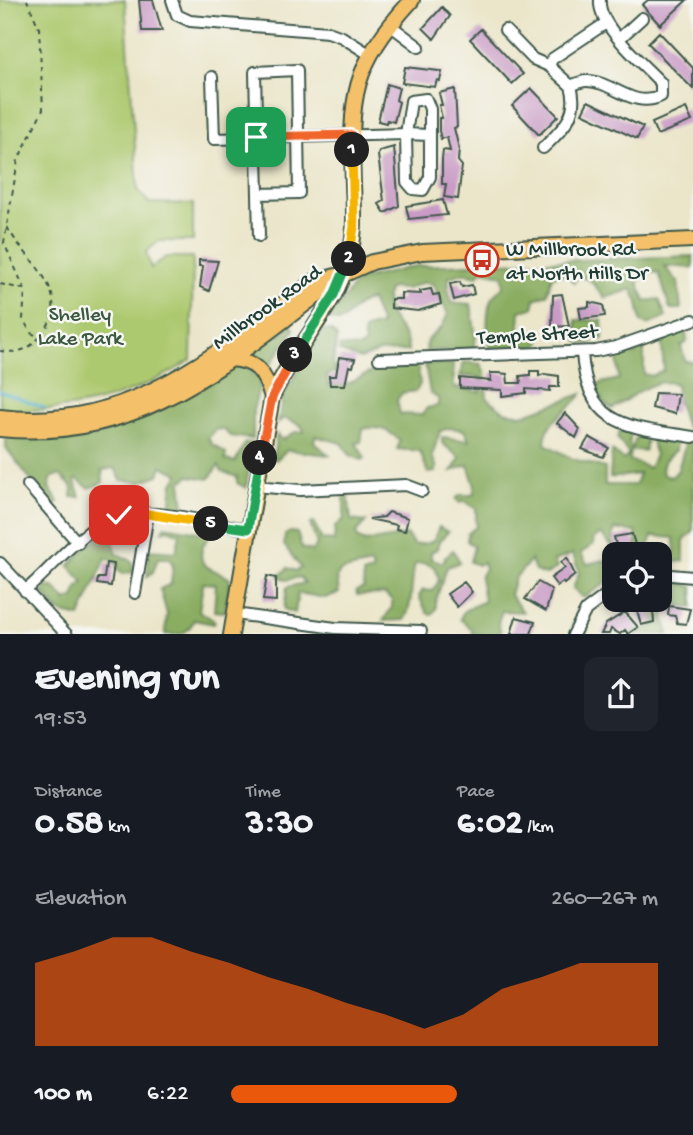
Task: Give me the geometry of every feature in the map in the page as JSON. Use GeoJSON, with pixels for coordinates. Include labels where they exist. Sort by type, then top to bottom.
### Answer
{"type":"FeatureCollection","features":[{"type":"Feature","properties":{"kind":"main road"},"geometry":{"type":"LineString","coordinates":[[231,634],[272,397],[345,274],[354,227],[351,135],[356,88],[369,54],[412,0]]}},
{"type":"Feature","properties":{"kind":"main road","name":"Millbrook Road"},"geometry":{"type":"LineString","coordinates":[[0,429],[30,432],[113,422],[193,386],[345,274],[372,262],[422,252],[693,240]]}},
{"type":"Feature","properties":{"kind":"main road"},"geometry":{"type":"LineString","coordinates":[[0,417],[60,417],[107,408],[153,392],[190,370],[313,282],[345,274]]}},
{"type":"Feature","properties":{"kind":"main road"},"geometry":{"type":"LineString","coordinates":[[229,359],[244,360],[257,366],[272,397]]}},
{"type":"Feature","properties":{"kind":"street"},"geometry":{"type":"LineString","coordinates":[[172,0],[177,15],[190,21],[328,32],[342,37],[369,54]]}},
{"type":"Feature","properties":{"kind":"street"},"geometry":{"type":"LineString","coordinates":[[571,86],[587,81],[631,98],[653,100],[661,96],[661,83],[606,23],[599,11],[600,0]]}},
{"type":"Feature","properties":{"kind":"street"},"geometry":{"type":"LineString","coordinates":[[620,38],[642,18]]}},
{"type":"Feature","properties":{"kind":"street"},"geometry":{"type":"LineString","coordinates":[[549,66],[552,59],[606,23]]}},
{"type":"Feature","properties":{"kind":"street"},"geometry":{"type":"LineString","coordinates":[[390,25],[419,47]]}},
{"type":"Feature","properties":{"kind":"street"},"geometry":{"type":"LineString","coordinates":[[505,30],[533,59],[549,66],[571,86],[573,94],[568,124],[543,148]]}},
{"type":"Feature","properties":{"kind":"street"},"geometry":{"type":"LineString","coordinates":[[258,194],[299,193],[297,70],[255,72],[259,236]]}},
{"type":"Feature","properties":{"kind":"street"},"geometry":{"type":"LineString","coordinates":[[212,77],[214,139],[429,135]]}},
{"type":"Feature","properties":{"kind":"street"},"geometry":{"type":"LineString","coordinates":[[426,99],[430,109],[429,183],[423,190],[418,190],[407,182],[406,134],[408,106],[411,101],[426,99]]}},
{"type":"Feature","properties":{"kind":"street","name":"Temple Street"},"geometry":{"type":"LineString","coordinates":[[379,359],[582,353],[616,347],[693,320]]}},
{"type":"Feature","properties":{"kind":"street"},"geometry":{"type":"LineString","coordinates":[[582,353],[584,379],[592,397],[606,415],[637,430],[693,437]]}},
{"type":"Feature","properties":{"kind":"street"},"geometry":{"type":"LineString","coordinates":[[28,485],[78,543]]}},
{"type":"Feature","properties":{"kind":"street"},"geometry":{"type":"LineString","coordinates":[[255,486],[310,490],[406,485],[422,491]]}},
{"type":"Feature","properties":{"kind":"street"},"geometry":{"type":"LineString","coordinates":[[25,591],[78,543],[115,517],[131,513],[148,514],[248,529]]}},
{"type":"Feature","properties":{"kind":"street"},"geometry":{"type":"LineString","coordinates":[[135,593],[148,514]]}},
{"type":"Feature","properties":{"kind":"street"},"geometry":{"type":"LineString","coordinates":[[0,563],[66,634]]}},
{"type":"Feature","properties":{"kind":"street"},"geometry":{"type":"LineString","coordinates":[[672,575],[693,577]]}},
{"type":"Feature","properties":{"kind":"street"},"geometry":{"type":"LineString","coordinates":[[574,634],[586,610],[602,598]]}},
{"type":"Feature","properties":{"kind":"street"},"geometry":{"type":"LineString","coordinates":[[234,614],[335,628],[421,631]]}},
{"type":"Feature","properties":{"kind":"path"},"geometry":{"type":"LineString","coordinates":[[27,0],[39,28],[43,109],[18,160],[7,226],[6,251],[25,290],[23,319],[31,332],[40,337]]}},
{"type":"Feature","properties":{"kind":"path"},"geometry":{"type":"LineString","coordinates":[[0,351],[18,353],[29,348],[40,337],[51,317],[53,298],[49,281],[21,250],[7,226]]}},
{"type":"Feature","properties":{"kind":"path"},"geometry":{"type":"LineString","coordinates":[[0,284],[25,290]]}},
{"type":"Feature","properties":{"kind":"green space","name":"Shelley Lake Park"},"geometry":{"type":"Polygon","coordinates":[[[0,0],[125,0],[138,190],[149,203],[193,204],[193,241],[159,241],[146,252],[151,268],[166,257],[193,257],[191,360],[146,385],[100,401],[51,409],[0,409],[0,0]]]}},
{"type":"Feature","properties":{"kind":"green space"},"geometry":{"type":"Polygon","coordinates":[[[693,256],[693,268],[664,266],[678,282],[681,309],[670,309],[659,273],[646,271],[638,282],[645,301],[659,299],[666,317],[648,325],[641,322],[638,302],[632,289],[605,298],[589,279],[578,277],[574,282],[566,274],[552,276],[547,294],[535,299],[533,308],[520,311],[519,330],[531,329],[541,336],[540,344],[534,347],[491,349],[489,309],[493,296],[504,286],[503,275],[481,271],[478,276],[464,273],[449,277],[448,289],[452,303],[471,304],[476,338],[473,349],[426,351],[427,340],[442,327],[448,314],[433,284],[424,282],[407,289],[390,288],[387,298],[387,307],[404,336],[408,351],[380,352],[360,359],[339,351],[340,346],[359,348],[365,344],[365,329],[381,325],[371,300],[359,305],[338,322],[329,319],[354,285],[363,279],[416,266],[693,256]]]}},
{"type":"Feature","properties":{"kind":"green space"},"geometry":{"type":"Polygon","coordinates":[[[576,320],[602,320],[603,340],[597,338],[590,343],[578,342],[576,320]]]}},
{"type":"Feature","properties":{"kind":"green space"},"geometry":{"type":"Polygon","coordinates":[[[291,323],[294,330],[270,365],[266,367],[247,355],[273,336],[282,334],[291,323]]]}},
{"type":"Feature","properties":{"kind":"green space"},"geometry":{"type":"Polygon","coordinates":[[[677,329],[686,332],[687,342],[681,346],[685,361],[693,362],[693,428],[686,427],[677,400],[676,384],[668,382],[651,385],[612,409],[603,402],[596,388],[601,383],[619,379],[617,355],[623,352],[636,354],[637,348],[644,348],[644,374],[652,376],[664,370],[661,337],[677,329]]]}},
{"type":"Feature","properties":{"kind":"green space"},"geometry":{"type":"Polygon","coordinates":[[[323,330],[331,331],[337,337],[333,364],[336,372],[327,375],[328,385],[350,383],[381,367],[418,366],[420,384],[416,391],[402,393],[397,400],[400,414],[422,415],[427,408],[438,406],[438,398],[430,393],[425,364],[453,364],[454,387],[480,392],[480,377],[460,376],[464,362],[481,364],[485,374],[487,398],[504,411],[522,415],[582,394],[549,428],[545,444],[573,459],[605,468],[605,485],[635,485],[639,474],[610,478],[612,451],[624,460],[629,454],[617,438],[620,431],[631,432],[629,445],[632,448],[637,435],[647,437],[645,451],[631,450],[629,460],[649,468],[655,455],[652,440],[656,436],[676,438],[675,451],[662,467],[663,475],[672,477],[678,470],[686,441],[693,442],[693,532],[684,540],[684,561],[672,562],[674,538],[652,536],[650,542],[636,542],[636,532],[615,529],[613,542],[608,542],[601,534],[593,539],[594,544],[581,553],[587,564],[602,561],[602,586],[583,598],[573,588],[579,573],[573,554],[554,561],[557,568],[545,575],[535,571],[531,560],[515,578],[510,595],[523,612],[502,611],[498,622],[501,634],[472,634],[473,630],[460,619],[464,611],[484,601],[480,577],[485,569],[483,562],[478,565],[470,562],[474,546],[467,541],[468,533],[476,527],[476,509],[463,500],[460,503],[456,499],[460,495],[473,495],[475,486],[468,465],[452,471],[460,458],[442,443],[442,437],[469,441],[464,430],[450,428],[440,431],[432,456],[437,468],[435,472],[428,473],[420,451],[397,449],[400,441],[396,437],[388,431],[374,428],[363,429],[361,442],[356,443],[365,458],[362,460],[350,455],[342,443],[315,436],[314,442],[329,455],[287,450],[276,460],[273,458],[277,434],[282,440],[295,432],[304,432],[301,425],[284,418],[278,423],[283,396],[323,330]]]}},
{"type":"Feature","properties":{"kind":"green space"},"geometry":{"type":"Polygon","coordinates":[[[234,365],[248,367],[261,381],[253,410],[253,439],[230,436],[224,430],[216,429],[208,438],[226,453],[225,460],[235,462],[245,443],[252,443],[246,488],[237,483],[237,477],[221,471],[219,465],[209,479],[189,476],[181,482],[184,507],[192,511],[192,514],[170,509],[173,483],[179,474],[162,466],[159,475],[140,482],[121,480],[115,468],[102,470],[103,482],[89,488],[77,479],[75,481],[80,497],[72,497],[73,488],[60,475],[52,477],[49,487],[58,502],[52,507],[6,448],[6,436],[71,433],[126,421],[179,398],[234,365]]]}},
{"type":"Feature","properties":{"kind":"green space"},"geometry":{"type":"Polygon","coordinates":[[[348,494],[351,520],[366,522],[356,533],[358,539],[366,542],[407,535],[414,545],[429,543],[434,539],[439,527],[448,532],[439,541],[437,549],[431,552],[431,559],[443,563],[453,550],[460,562],[447,567],[436,600],[436,609],[432,614],[427,613],[419,596],[423,590],[433,591],[439,580],[435,567],[425,563],[415,564],[409,607],[404,620],[383,621],[392,607],[392,600],[385,594],[357,595],[356,591],[364,588],[363,574],[373,571],[371,564],[340,571],[337,577],[339,593],[325,598],[298,593],[295,613],[284,609],[287,587],[305,583],[300,577],[286,580],[279,576],[288,568],[296,571],[301,568],[284,545],[285,535],[290,532],[297,533],[302,548],[312,551],[317,544],[310,524],[314,523],[322,540],[334,541],[335,527],[344,519],[344,495],[348,494]]]}},
{"type":"Feature","properties":{"kind":"green space"},"geometry":{"type":"Polygon","coordinates":[[[165,526],[210,534],[203,547],[202,561],[209,568],[230,579],[225,612],[214,611],[216,584],[203,583],[199,611],[215,621],[214,624],[194,620],[183,633],[165,634],[167,614],[160,589],[171,584],[173,565],[169,558],[158,558],[153,572],[147,577],[149,550],[176,552],[180,534],[168,529],[163,531],[165,526]]]}},
{"type":"Feature","properties":{"kind":"green space"},"geometry":{"type":"Polygon","coordinates":[[[110,530],[117,554],[132,561],[133,572],[123,574],[118,570],[116,562],[106,558],[80,617],[60,612],[43,593],[45,587],[54,587],[66,601],[75,597],[77,588],[84,582],[69,566],[85,548],[110,530]]]}},
{"type":"Feature","properties":{"kind":"green space"},"geometry":{"type":"Polygon","coordinates":[[[672,580],[693,587],[693,607],[672,605],[672,580]]]}},
{"type":"Feature","properties":{"kind":"green space"},"geometry":{"type":"Polygon","coordinates":[[[648,612],[665,612],[664,618],[669,634],[631,634],[628,631],[634,626],[638,632],[653,626],[656,620],[648,612]]]}},
{"type":"Feature","properties":{"kind":"building"},"geometry":{"type":"Polygon","coordinates":[[[139,0],[153,0],[162,31],[142,31],[139,0]]]}},
{"type":"Feature","properties":{"kind":"building"},"geometry":{"type":"Polygon","coordinates":[[[648,0],[687,0],[660,25],[642,5],[648,0]]]}},
{"type":"Feature","properties":{"kind":"building"},"geometry":{"type":"Polygon","coordinates":[[[442,7],[450,16],[434,39],[423,28],[442,7]]]}},
{"type":"Feature","properties":{"kind":"building"},"geometry":{"type":"Polygon","coordinates":[[[481,29],[523,74],[512,84],[470,39],[481,29]]]}},
{"type":"Feature","properties":{"kind":"building"},"geometry":{"type":"Polygon","coordinates":[[[659,32],[693,68],[693,89],[648,43],[659,32]]]}},
{"type":"Feature","properties":{"kind":"building"},"geometry":{"type":"Polygon","coordinates":[[[405,67],[442,72],[440,81],[437,80],[435,87],[402,83],[405,67]]]}},
{"type":"Feature","properties":{"kind":"building"},"geometry":{"type":"Polygon","coordinates":[[[387,84],[399,88],[396,100],[399,102],[394,122],[387,120],[386,123],[378,121],[387,84]]]}},
{"type":"Feature","properties":{"kind":"building"},"geometry":{"type":"Polygon","coordinates":[[[531,88],[558,116],[539,135],[512,106],[531,88]]]}},
{"type":"Feature","properties":{"kind":"building"},"geometry":{"type":"Polygon","coordinates":[[[455,89],[457,127],[454,128],[459,149],[458,161],[462,166],[458,199],[444,197],[446,184],[442,184],[443,150],[450,151],[447,137],[441,139],[439,131],[439,118],[442,118],[439,105],[442,105],[439,93],[455,89]]]}},
{"type":"Feature","properties":{"kind":"building"},"geometry":{"type":"Polygon","coordinates":[[[588,101],[643,127],[637,139],[582,113],[588,101]]]}},
{"type":"Feature","properties":{"kind":"building"},"geometry":{"type":"Polygon","coordinates":[[[686,108],[692,121],[657,135],[652,123],[686,108]]]}},
{"type":"Feature","properties":{"kind":"building"},"geometry":{"type":"Polygon","coordinates":[[[394,147],[399,206],[385,213],[379,204],[384,201],[378,155],[379,151],[394,147]]]}},
{"type":"Feature","properties":{"kind":"building"},"geometry":{"type":"Polygon","coordinates":[[[443,200],[447,215],[409,219],[406,206],[443,200]]]}},
{"type":"Feature","properties":{"kind":"building"},"geometry":{"type":"Polygon","coordinates":[[[199,260],[218,261],[209,291],[200,287],[203,266],[199,266],[199,260]]]}},
{"type":"Feature","properties":{"kind":"building"},"geometry":{"type":"Polygon","coordinates":[[[460,282],[462,287],[472,285],[474,294],[454,300],[450,284],[460,282]]]}},
{"type":"Feature","properties":{"kind":"building"},"geometry":{"type":"Polygon","coordinates":[[[431,289],[433,295],[439,294],[441,304],[418,311],[391,308],[391,299],[401,299],[401,293],[421,294],[420,291],[431,289]]]}},
{"type":"Feature","properties":{"kind":"building"},"geometry":{"type":"Polygon","coordinates":[[[562,294],[569,326],[552,327],[553,295],[562,294]]]}},
{"type":"Feature","properties":{"kind":"building"},"geometry":{"type":"Polygon","coordinates":[[[589,302],[603,305],[605,316],[581,319],[579,308],[589,307],[589,302]]]}},
{"type":"Feature","properties":{"kind":"building"},"geometry":{"type":"Polygon","coordinates":[[[339,357],[355,359],[353,367],[349,366],[345,385],[330,385],[329,376],[336,376],[339,357]]]}},
{"type":"Feature","properties":{"kind":"building"},"geometry":{"type":"Polygon","coordinates":[[[530,371],[539,371],[539,376],[559,376],[559,387],[550,387],[550,391],[526,389],[526,393],[502,396],[502,390],[460,388],[460,378],[491,381],[490,373],[499,373],[507,374],[508,383],[521,383],[520,376],[530,375],[530,371]]]}},
{"type":"Feature","properties":{"kind":"building"},"geometry":{"type":"Polygon","coordinates":[[[655,393],[678,394],[675,414],[652,408],[655,393]]]}},
{"type":"Feature","properties":{"kind":"building"},"geometry":{"type":"Polygon","coordinates":[[[565,413],[580,429],[576,438],[557,423],[565,413]]]}},
{"type":"Feature","properties":{"kind":"building"},"geometry":{"type":"Polygon","coordinates":[[[589,437],[609,448],[603,457],[582,449],[589,437]]]}},
{"type":"Feature","properties":{"kind":"building"},"geometry":{"type":"Polygon","coordinates":[[[389,512],[408,518],[405,531],[396,529],[397,525],[369,519],[384,517],[389,512]]]}},
{"type":"Feature","properties":{"kind":"building"},"geometry":{"type":"Polygon","coordinates":[[[632,534],[634,542],[615,542],[614,537],[632,534]]]}},
{"type":"Feature","properties":{"kind":"building"},"geometry":{"type":"Polygon","coordinates":[[[567,558],[575,575],[557,586],[551,578],[565,568],[561,562],[567,558]]]}},
{"type":"Feature","properties":{"kind":"building"},"geometry":{"type":"Polygon","coordinates":[[[106,563],[114,564],[111,586],[97,584],[98,578],[104,578],[106,563]]]}},
{"type":"Feature","properties":{"kind":"building"},"geometry":{"type":"Polygon","coordinates":[[[267,576],[276,578],[276,601],[263,600],[267,576]]]}},
{"type":"Feature","properties":{"kind":"building"},"geometry":{"type":"Polygon","coordinates":[[[464,582],[472,592],[457,607],[447,594],[464,582]]]}},
{"type":"Feature","properties":{"kind":"building"},"geometry":{"type":"Polygon","coordinates":[[[538,582],[552,590],[546,611],[525,599],[538,582]]]}},
{"type":"Feature","properties":{"kind":"building"},"geometry":{"type":"Polygon","coordinates":[[[672,606],[690,609],[686,624],[677,623],[675,616],[668,615],[668,612],[672,612],[672,606]]]}},
{"type":"Feature","properties":{"kind":"building"},"geometry":{"type":"Polygon","coordinates":[[[625,612],[638,627],[628,634],[625,630],[620,634],[611,629],[609,634],[601,634],[606,624],[625,612]]]}},
{"type":"Feature","properties":{"kind":"building"},"geometry":{"type":"Polygon","coordinates":[[[637,612],[653,612],[654,622],[641,625],[637,612]]]}},
{"type":"Feature","properties":{"kind":"building"},"geometry":{"type":"Polygon","coordinates":[[[516,617],[535,622],[531,634],[511,634],[516,617]]]}},
{"type":"Feature","properties":{"kind":"waterway"},"geometry":{"type":"LineString","coordinates":[[0,391],[45,408]]}},
{"type":"Feature","properties":{"kind":"place","name":"W Millbrook Rd at North Hills Dr"},"geometry":{"type":"Point","coordinates":[482,260]}},
{"type":"Feature","properties":{"kind":"route"},"geometry":{"type":"LineString","coordinates":[[119,515],[148,514],[248,529],[272,397],[345,274],[354,227],[351,135],[256,137]]}}]}
